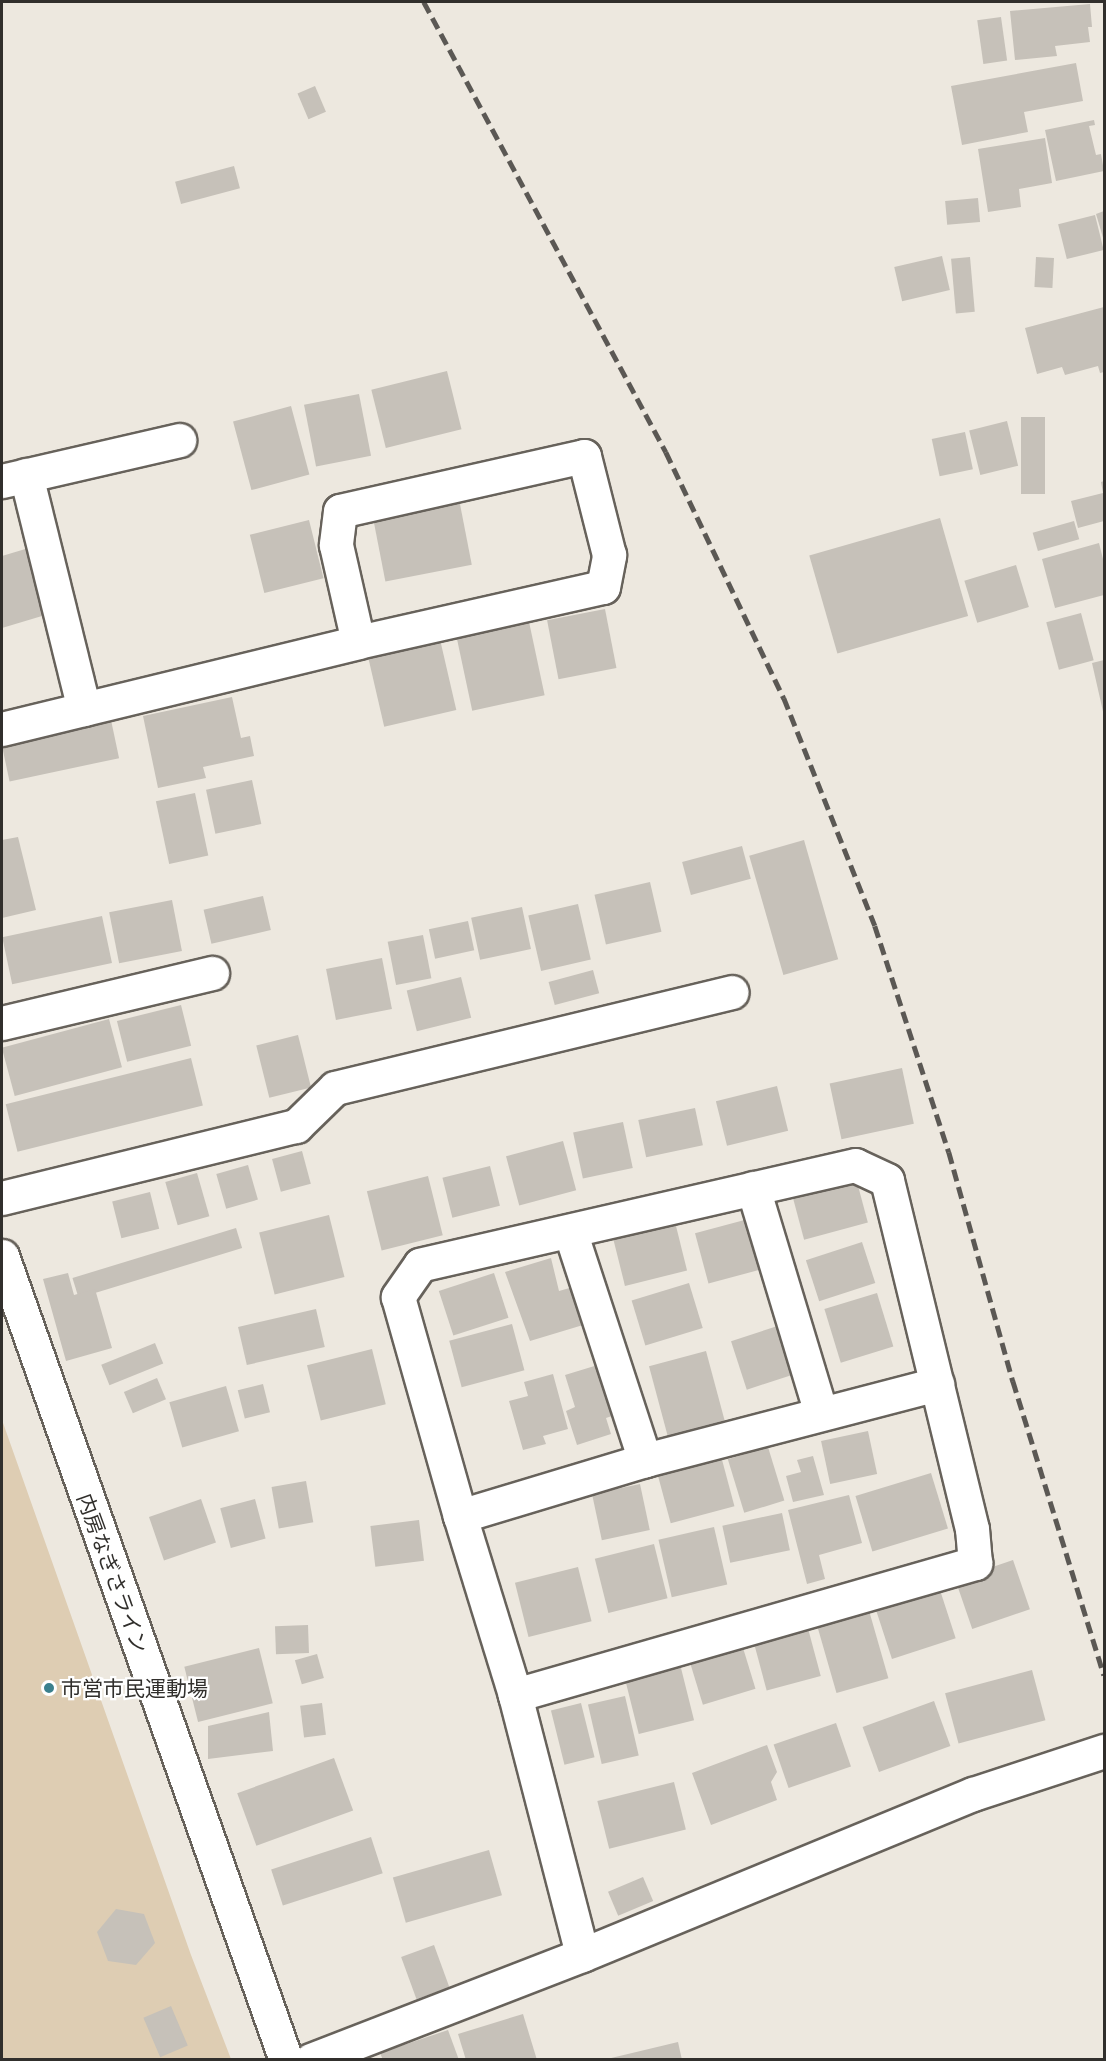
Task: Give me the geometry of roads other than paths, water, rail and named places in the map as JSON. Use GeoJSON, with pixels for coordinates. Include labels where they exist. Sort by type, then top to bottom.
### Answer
{"type":"FeatureCollection","features":[{"type":"Feature","properties":{"kind":"street"},"geometry":{"type":"LineString","coordinates":[[84,709],[14,478],[179,440]]}},
{"type":"Feature","properties":{"kind":"street"},"geometry":{"type":"LineString","coordinates":[[2,729],[358,642],[603,587],[609,555],[584,456],[340,511],[336,545],[358,642]]}},
{"type":"Feature","properties":{"kind":"street"},"geometry":{"type":"LineString","coordinates":[[2,1023],[212,973]]}},
{"type":"Feature","properties":{"kind":"street"},"geometry":{"type":"LineString","coordinates":[[2,1198],[296,1126],[335,1088],[732,992]]}},
{"type":"Feature","properties":{"kind":"street"},"geometry":{"type":"LineString","coordinates":[[514,1695],[975,1563],[972,1529],[886,1180],[855,1165],[420,1265],[398,1297],[514,1695],[582,1955]]}},
{"type":"Feature","properties":{"kind":"street"},"geometry":{"type":"LineString","coordinates":[[753,1188],[821,1413]]}},
{"type":"Feature","properties":{"kind":"street"},"geometry":{"type":"LineString","coordinates":[[570,1231],[645,1460]]}},
{"type":"Feature","properties":{"kind":"street","name":"内房なぎさライン"},"geometry":{"type":"LineString","coordinates":[[4,1271],[286,2060]]}},
{"type":"Feature","properties":{"kind":"street"},"geometry":{"type":"LineString","coordinates":[[460,1516],[645,1460],[936,1384]]}},
{"type":"Feature","properties":{"kind":"street"},"geometry":{"type":"LineString","coordinates":[[311,2060],[582,1955],[973,1794],[1104,1751]]}},
{"type":"Feature","properties":{"kind":"railway"},"geometry":{"type":"LineString","coordinates":[[424,2],[666,452],[784,698],[875,926],[949,1152],[1013,1381],[1104,1675]]}},
{"type":"Feature","properties":{"kind":"place","name":"市営市民運動場"},"geometry":{"type":"Point","coordinates":[49,1688]}}]}
